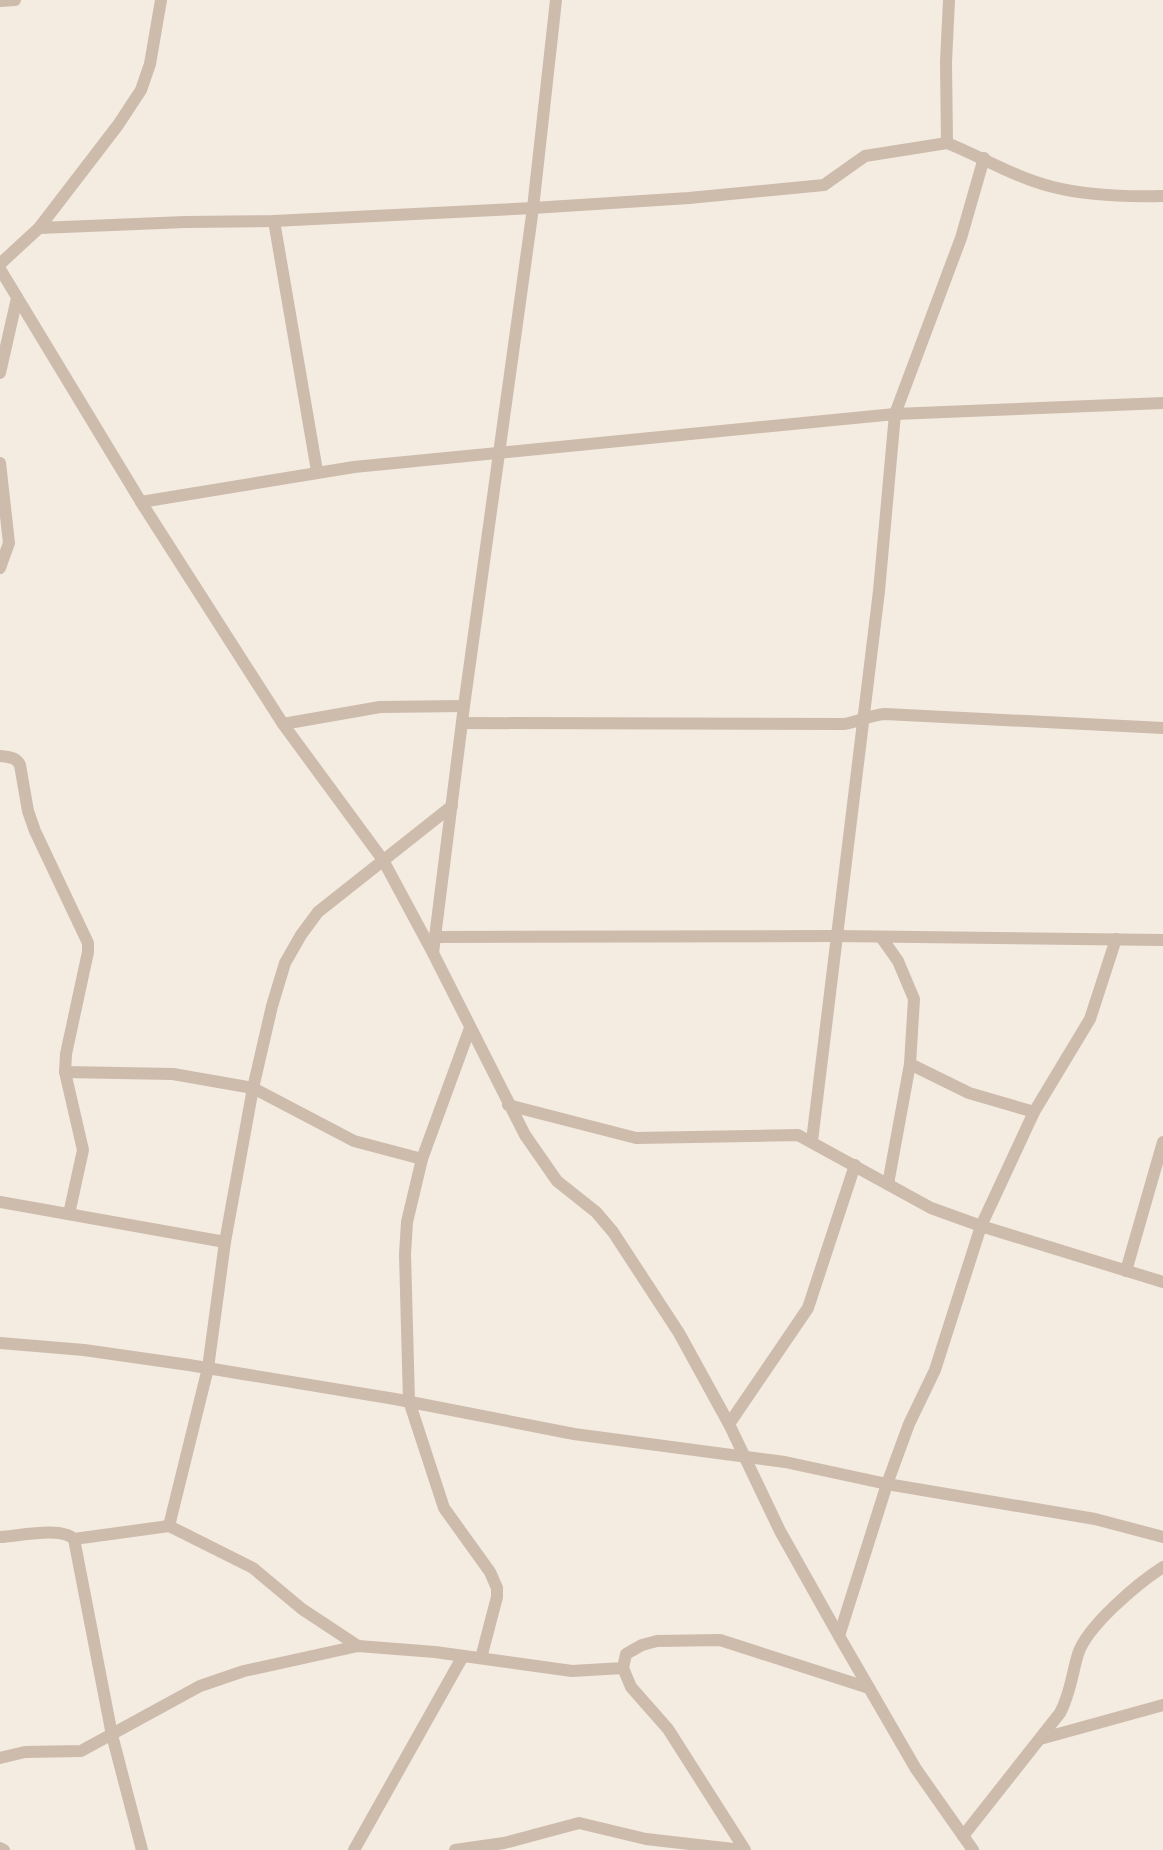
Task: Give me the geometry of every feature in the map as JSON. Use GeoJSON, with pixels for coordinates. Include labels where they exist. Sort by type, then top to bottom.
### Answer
{"type":"FeatureCollection","features":[{"type":"Feature","properties":{"kind":"street"},"geometry":{"type":"LineString","coordinates":[[0,1],[15,0]]}},
{"type":"Feature","properties":{"kind":"street"},"geometry":{"type":"LineString","coordinates":[[0,264],[39,228],[118,125],[140,90],[150,64],[161,0]]}},
{"type":"Feature","properties":{"kind":"street"},"geometry":{"type":"LineString","coordinates":[[433,953],[464,706],[533,208],[556,0]]}},
{"type":"Feature","properties":{"kind":"street"},"geometry":{"type":"LineString","coordinates":[[947,143],[946,62],[949,0]]}},
{"type":"Feature","properties":{"kind":"street"},"geometry":{"type":"LineString","coordinates":[[39,228],[185,222],[274,221],[689,198],[824,185],[865,156],[947,143],[1021,176],[1052,187],[1094,195],[1163,196]]}},
{"type":"Feature","properties":{"kind":"street"},"geometry":{"type":"LineString","coordinates":[[812,1141],[879,591],[895,414],[961,238],[984,158]]}},
{"type":"Feature","properties":{"kind":"street"},"geometry":{"type":"LineString","coordinates":[[274,221],[317,471]]}},
{"type":"Feature","properties":{"kind":"street"},"geometry":{"type":"LineString","coordinates":[[0,269],[141,502],[283,724],[383,860],[433,953],[508,1105],[525,1135],[557,1181],[596,1212],[613,1232],[680,1333],[729,1424],[780,1531],[838,1636],[916,1769],[973,1850]]}},
{"type":"Feature","properties":{"kind":"street"},"geometry":{"type":"LineString","coordinates":[[0,373],[17,298]]}},
{"type":"Feature","properties":{"kind":"street"},"geometry":{"type":"LineString","coordinates":[[141,502],[317,471],[895,414],[1163,403]]}},
{"type":"Feature","properties":{"kind":"street"},"geometry":{"type":"LineString","coordinates":[[0,464],[9,543],[0,568]]}},
{"type":"Feature","properties":{"kind":"street"},"geometry":{"type":"LineString","coordinates":[[283,724],[380,707],[464,706]]}},
{"type":"Feature","properties":{"kind":"street"},"geometry":{"type":"LineString","coordinates":[[462,723],[844,724],[885,714],[1163,728]]}},
{"type":"Feature","properties":{"kind":"street"},"geometry":{"type":"LineString","coordinates":[[0,756],[18,761],[32,824],[88,943],[66,1054],[65,1072],[83,1150],[69,1214]]}},
{"type":"Feature","properties":{"kind":"street"},"geometry":{"type":"LineString","coordinates":[[169,1526],[208,1368],[224,1242],[253,1088],[272,1006],[285,963],[300,935],[318,912],[452,806]]}},
{"type":"Feature","properties":{"kind":"street"},"geometry":{"type":"LineString","coordinates":[[881,936],[898,961],[912,990],[914,999],[910,1064],[888,1184]]}},
{"type":"Feature","properties":{"kind":"street"},"geometry":{"type":"LineString","coordinates":[[436,937],[881,936],[1163,940]]}},
{"type":"Feature","properties":{"kind":"street"},"geometry":{"type":"LineString","coordinates":[[838,1636],[886,1484],[909,1424],[936,1370],[981,1226],[1034,1112],[1090,1019],[1116,939]]}},
{"type":"Feature","properties":{"kind":"street"},"geometry":{"type":"LineString","coordinates":[[470,1028],[422,1159],[407,1222],[405,1254],[409,1401],[444,1508],[490,1572],[496,1588],[497,1597],[480,1658]]}},
{"type":"Feature","properties":{"kind":"street"},"geometry":{"type":"LineString","coordinates":[[910,1064],[969,1093],[1034,1112]]}},
{"type":"Feature","properties":{"kind":"street"},"geometry":{"type":"LineString","coordinates":[[65,1072],[173,1074],[253,1088],[354,1141],[422,1159]]}},
{"type":"Feature","properties":{"kind":"street"},"geometry":{"type":"LineString","coordinates":[[508,1105],[636,1138],[787,1133],[798,1135],[931,1208],[981,1226],[1163,1282]]}},
{"type":"Feature","properties":{"kind":"street"},"geometry":{"type":"LineString","coordinates":[[1126,1271],[1163,1142]]}},
{"type":"Feature","properties":{"kind":"street"},"geometry":{"type":"LineString","coordinates":[[729,1424],[808,1308],[855,1165]]}},
{"type":"Feature","properties":{"kind":"street"},"geometry":{"type":"LineString","coordinates":[[0,1202],[224,1242]]}},
{"type":"Feature","properties":{"kind":"street"},"geometry":{"type":"LineString","coordinates":[[0,1343],[84,1350],[208,1368],[409,1401],[574,1434],[744,1455],[886,1484],[1095,1519],[1163,1537]]}},
{"type":"Feature","properties":{"kind":"street"},"geometry":{"type":"LineString","coordinates":[[74,1539],[169,1526],[253,1568],[302,1609],[358,1646]]}},
{"type":"Feature","properties":{"kind":"street"},"geometry":{"type":"LineString","coordinates":[[0,1538],[59,1532],[70,1534],[74,1539],[112,1735],[142,1850]]}},
{"type":"Feature","properties":{"kind":"street"},"geometry":{"type":"LineString","coordinates":[[963,1836],[1040,1739],[1066,1702],[1078,1653],[1086,1637],[1133,1591],[1163,1566]]}},
{"type":"Feature","properties":{"kind":"street"},"geometry":{"type":"LineString","coordinates":[[743,1850],[668,1729],[631,1687],[622,1668],[626,1654],[642,1645],[657,1641],[720,1640],[869,1688]]}},
{"type":"Feature","properties":{"kind":"street"},"geometry":{"type":"LineString","coordinates":[[0,1758],[25,1752],[73,1753],[112,1735],[200,1686],[244,1671],[358,1646],[480,1658],[572,1672],[622,1668]]}},
{"type":"Feature","properties":{"kind":"street"},"geometry":{"type":"LineString","coordinates":[[354,1850],[463,1656]]}},
{"type":"Feature","properties":{"kind":"street"},"geometry":{"type":"LineString","coordinates":[[1040,1739],[1163,1705]]}},
{"type":"Feature","properties":{"kind":"street"},"geometry":{"type":"LineString","coordinates":[[455,1850],[504,1846],[579,1823],[646,1839],[743,1850]]}},
{"type":"Feature","properties":{"kind":"street"},"geometry":{"type":"LineString","coordinates":[[0,1848],[4,1850]]}}]}
